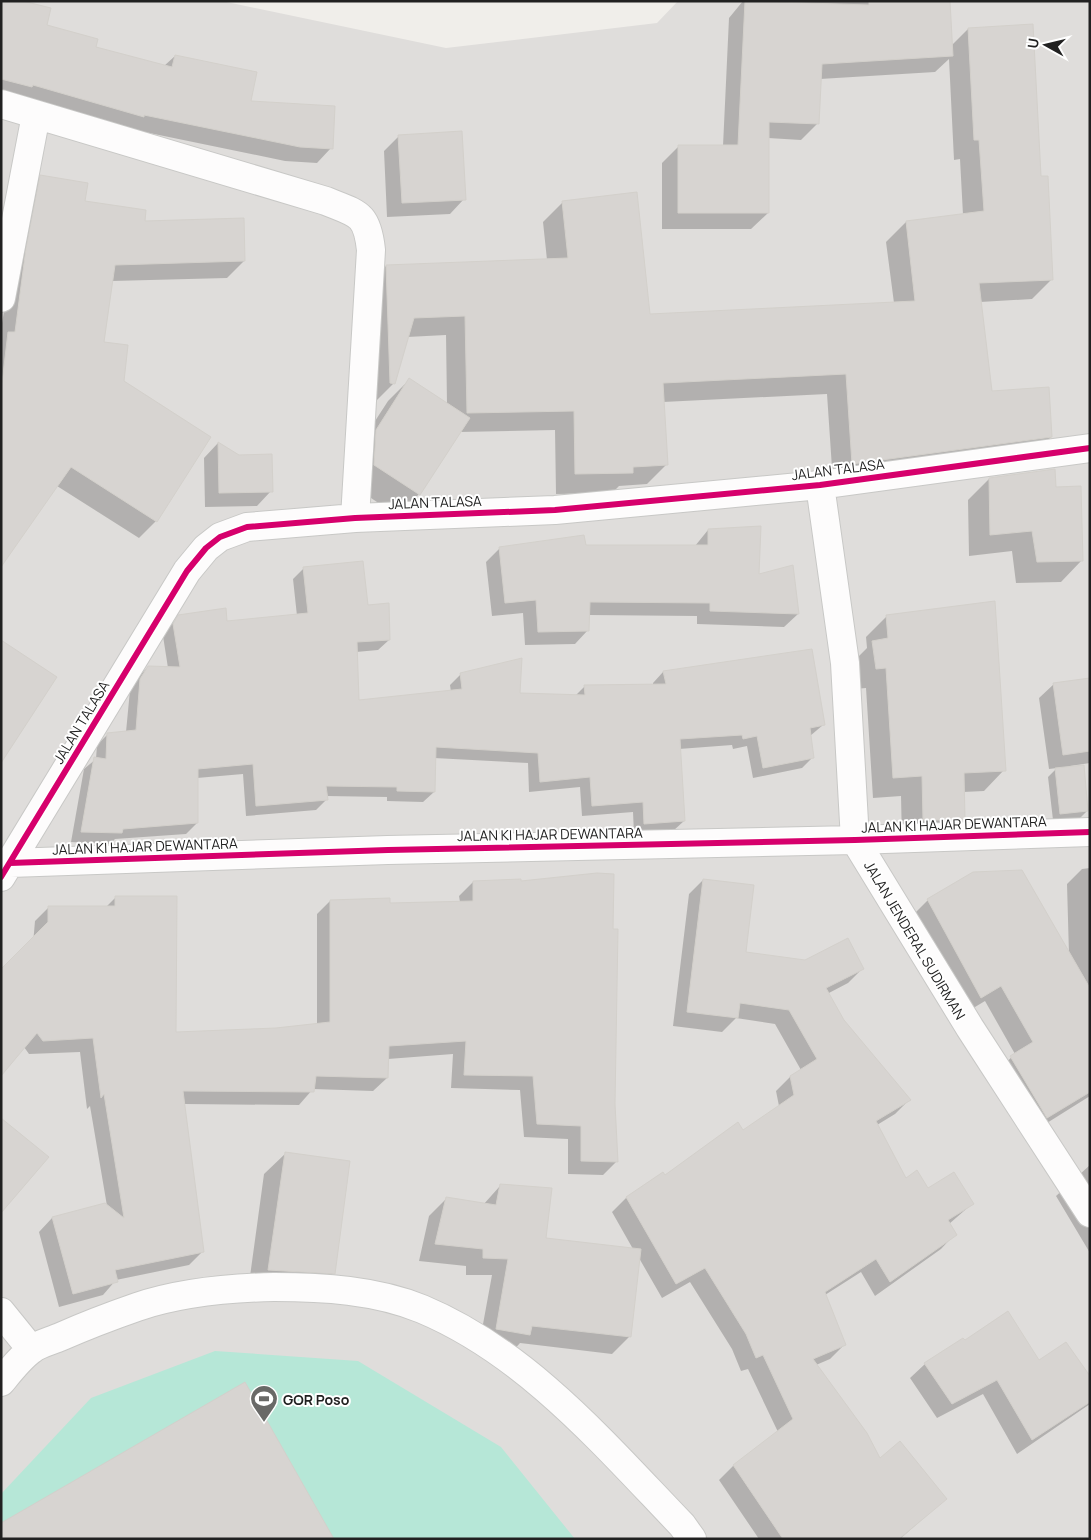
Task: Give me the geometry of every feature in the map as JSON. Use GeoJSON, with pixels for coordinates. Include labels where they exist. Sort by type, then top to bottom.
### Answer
{"type":"FeatureCollection","features":[{"type":"Feature","properties":{"kind":"street"},"geometry":{"type":"LineString","coordinates":[[1,104],[326,201],[350,210],[364,219],[369,230],[371,250],[355,518]]}},
{"type":"Feature","properties":{"kind":"street"},"geometry":{"type":"LineString","coordinates":[[1,298],[36,115]]}},
{"type":"Feature","properties":{"kind":"street","name":"JALAN TALASA"},"geometry":{"type":"LineString","coordinates":[[6,870],[187,571],[206,548],[220,537],[247,527],[355,518],[555,510],[820,485],[1090,448]]}},
{"type":"Feature","properties":{"kind":"street","name":"JALAN JENDERAL SUDIRMAN"},"geometry":{"type":"LineString","coordinates":[[820,485],[845,663],[855,840],[970,1028],[1090,1213]]}},
{"type":"Feature","properties":{"kind":"street","name":"JALAN KI HAJAR DEWANTARA"},"geometry":{"type":"LineString","coordinates":[[6,870],[388,850],[855,840],[1090,832]]}},
{"type":"Feature","properties":{"kind":"street"},"geometry":{"type":"LineString","coordinates":[[1,1382],[31,1349],[157,1300],[196,1293],[250,1288],[314,1287],[370,1295],[421,1308],[476,1336],[524,1369],[584,1424],[682,1525],[692,1539]]}},
{"type":"Feature","properties":{"kind":"street"},"geometry":{"type":"LineString","coordinates":[[1,1312],[31,1349]]}},
{"type":"Feature","properties":{"kind":"shaded area"},"geometry":{"type":"Polygon","coordinates":[[[1,1],[222,1],[446,48],[657,23],[678,1],[1090,1],[1090,1539],[1,1539],[1,1]]]}},
{"type":"Feature","properties":{"kind":"green space","name":"GOR Poso"},"geometry":{"type":"Polygon","coordinates":[[[215,1351],[358,1361],[501,1447],[575,1539],[1,1539],[1,1494],[91,1398],[215,1351]]]}},
{"type":"Feature","properties":{"kind":"building"},"geometry":{"type":"Polygon","coordinates":[[[1,1],[23,1],[51,8],[47,25],[98,39],[96,47],[172,67],[175,55],[257,72],[251,101],[335,106],[333,149],[300,147],[144,115],[144,117],[33,85],[32,87],[1,79],[1,1]]]}},
{"type":"Feature","properties":{"kind":"building"},"geometry":{"type":"Polygon","coordinates":[[[745,1],[869,5],[869,1],[950,1],[953,56],[822,64],[819,124],[769,122],[769,213],[678,213],[678,145],[738,145],[745,1]]]}},
{"type":"Feature","properties":{"kind":"building"},"geometry":{"type":"Polygon","coordinates":[[[1033,24],[1041,176],[1048,176],[1053,280],[979,283],[992,391],[1049,387],[1052,437],[852,464],[846,374],[663,383],[668,465],[633,467],[633,473],[575,474],[574,411],[467,413],[465,316],[414,318],[395,384],[390,383],[386,265],[568,258],[562,201],[637,192],[650,314],[915,301],[906,221],[984,211],[979,140],[974,140],[968,28],[1033,24]]]}},
{"type":"Feature","properties":{"kind":"building"},"geometry":{"type":"Polygon","coordinates":[[[462,131],[466,200],[402,203],[398,135],[462,131]]]}},
{"type":"Feature","properties":{"kind":"building"},"geometry":{"type":"Polygon","coordinates":[[[40,175],[88,183],[85,201],[146,210],[145,221],[244,218],[245,261],[115,265],[104,342],[128,345],[124,381],[211,437],[157,522],[71,467],[1,567],[1,392],[8,332],[15,332],[26,248],[40,175]]]}},
{"type":"Feature","properties":{"kind":"building"},"geometry":{"type":"Polygon","coordinates":[[[409,378],[470,418],[420,495],[374,465],[376,430],[409,378]]]}},
{"type":"Feature","properties":{"kind":"building"},"geometry":{"type":"Polygon","coordinates":[[[218,442],[239,455],[272,454],[273,492],[219,493],[218,442]]]}},
{"type":"Feature","properties":{"kind":"building"},"geometry":{"type":"Polygon","coordinates":[[[1055,469],[1056,487],[1081,486],[1083,561],[1037,562],[1032,531],[990,535],[989,478],[1055,469]]]}},
{"type":"Feature","properties":{"kind":"building"},"geometry":{"type":"Polygon","coordinates":[[[761,526],[759,574],[793,565],[799,614],[710,611],[710,603],[590,602],[589,631],[538,632],[536,600],[505,603],[499,547],[584,535],[586,545],[708,545],[708,529],[761,526]]]}},
{"type":"Feature","properties":{"kind":"building"},"geometry":{"type":"Polygon","coordinates":[[[363,561],[368,605],[389,603],[390,640],[357,642],[359,700],[462,689],[460,673],[522,658],[520,693],[585,695],[584,685],[666,684],[663,671],[812,649],[825,725],[810,728],[814,758],[763,768],[757,736],[743,739],[742,735],[680,739],[685,821],[644,824],[643,802],[592,806],[590,777],[540,782],[538,753],[436,747],[435,792],[397,791],[397,787],[326,786],[328,800],[256,806],[253,764],[198,769],[198,823],[123,829],[122,833],[81,832],[94,757],[106,759],[107,733],[136,730],[140,679],[148,666],[180,667],[173,624],[178,615],[226,608],[227,621],[308,613],[303,567],[363,561]]]}},
{"type":"Feature","properties":{"kind":"building"},"geometry":{"type":"Polygon","coordinates":[[[995,601],[1006,771],[964,773],[965,820],[923,820],[922,776],[893,778],[886,668],[876,669],[872,641],[888,638],[886,615],[995,601]]]}},
{"type":"Feature","properties":{"kind":"building"},"geometry":{"type":"Polygon","coordinates":[[[1,640],[57,677],[1,763],[1,640]]]}},
{"type":"Feature","properties":{"kind":"building"},"geometry":{"type":"Polygon","coordinates":[[[1090,678],[1090,751],[1063,755],[1053,683],[1090,678]]]}},
{"type":"Feature","properties":{"kind":"building"},"geometry":{"type":"Polygon","coordinates":[[[1084,765],[1088,811],[1060,814],[1055,768],[1084,765]]]}},
{"type":"Feature","properties":{"kind":"building"},"geometry":{"type":"Polygon","coordinates":[[[1022,870],[1090,988],[1090,1092],[1047,1118],[1010,1056],[1033,1042],[1001,986],[981,998],[927,899],[973,872],[1022,870]]]}},
{"type":"Feature","properties":{"kind":"building"},"geometry":{"type":"Polygon","coordinates":[[[597,873],[614,874],[613,929],[618,929],[615,1104],[618,1162],[581,1161],[581,1126],[537,1124],[533,1076],[464,1075],[466,1041],[389,1046],[388,1078],[316,1076],[314,1092],[183,1091],[204,1252],[115,1270],[118,1282],[73,1294],[52,1217],[105,1203],[124,1218],[104,1094],[101,1098],[93,1038],[43,1041],[37,1033],[1,1076],[1,969],[48,922],[48,906],[115,906],[115,896],[177,896],[176,1032],[276,1028],[330,1022],[330,900],[390,898],[390,903],[473,901],[473,881],[521,879],[521,881],[597,873]]]}},
{"type":"Feature","properties":{"kind":"building"},"geometry":{"type":"Polygon","coordinates":[[[703,879],[754,885],[746,952],[805,960],[848,938],[864,969],[826,988],[844,1020],[911,1100],[876,1121],[906,1178],[917,1170],[928,1188],[954,1172],[974,1204],[948,1220],[957,1235],[890,1282],[876,1259],[825,1292],[846,1345],[813,1359],[867,1433],[880,1458],[900,1441],[947,1499],[899,1539],[783,1539],[733,1465],[793,1419],[763,1355],[756,1358],[746,1334],[705,1268],[676,1284],[626,1197],[663,1172],[665,1175],[738,1122],[743,1130],[794,1095],[790,1076],[817,1059],[789,1010],[740,1003],[738,1018],[687,1012],[703,879]]]}},
{"type":"Feature","properties":{"kind":"building"},"geometry":{"type":"Polygon","coordinates":[[[1,1118],[49,1157],[1,1213],[1,1118]]]}},
{"type":"Feature","properties":{"kind":"building"},"geometry":{"type":"Polygon","coordinates":[[[285,1152],[350,1161],[335,1274],[268,1270],[285,1152]]]}},
{"type":"Feature","properties":{"kind":"building"},"geometry":{"type":"Polygon","coordinates":[[[500,1184],[552,1188],[546,1238],[641,1249],[631,1337],[532,1326],[530,1335],[496,1329],[508,1259],[483,1258],[483,1249],[435,1244],[446,1197],[496,1205],[500,1184]]]}},
{"type":"Feature","properties":{"kind":"building"},"geometry":{"type":"Polygon","coordinates":[[[1008,1311],[1039,1360],[1066,1342],[1090,1376],[1090,1402],[1032,1440],[997,1380],[952,1404],[924,1363],[963,1338],[965,1340],[1008,1311]]]}},
{"type":"Feature","properties":{"kind":"building"},"geometry":{"type":"Polygon","coordinates":[[[245,1382],[334,1539],[1,1539],[1,1523],[245,1382]]]}},
{"type":"Feature","properties":{"kind":"cycle path"},"geometry":{"type":"LineString","coordinates":[[1,877],[187,571],[206,548],[220,537],[247,527],[355,518],[555,510],[820,485],[1090,448]]}},
{"type":"Feature","properties":{"kind":"cycle path"},"geometry":{"type":"LineString","coordinates":[[10,863],[388,850],[855,840],[1090,832]]}},
{"type":"Feature","properties":{"kind":"place","name":"GOR Poso"},"geometry":{"type":"Point","coordinates":[264,1423]}}]}
